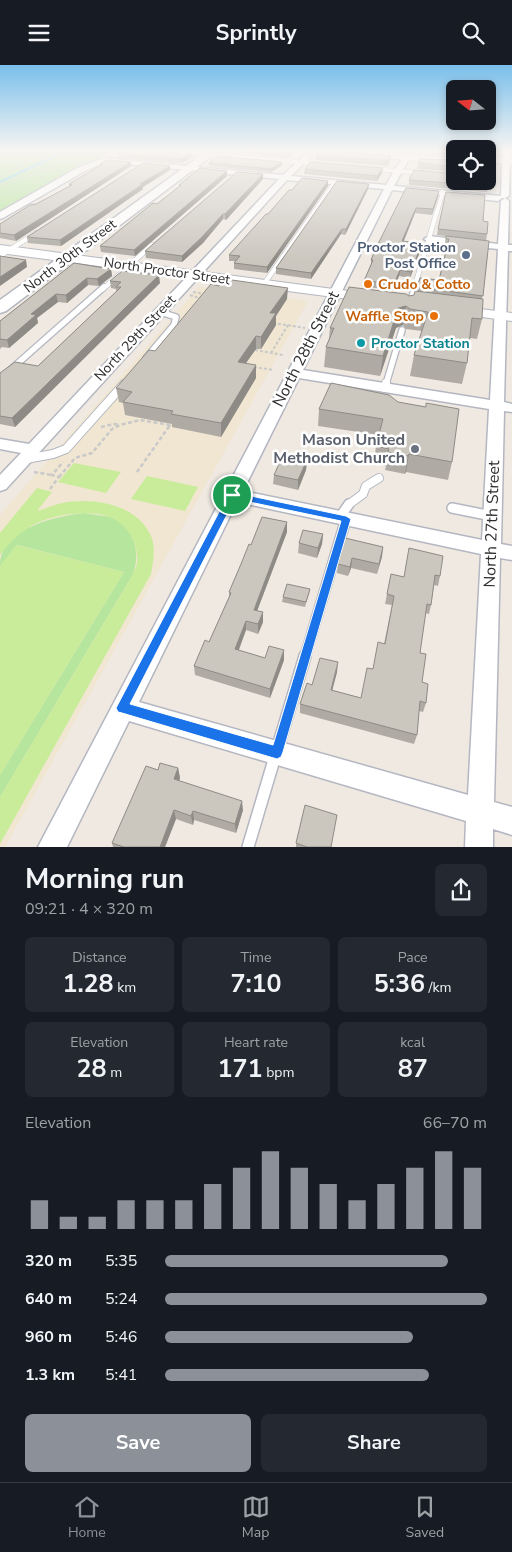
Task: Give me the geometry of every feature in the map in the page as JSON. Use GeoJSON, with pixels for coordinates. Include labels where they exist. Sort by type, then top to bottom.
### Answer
{"type":"FeatureCollection","features":[{"type":"Feature","properties":{"kind":"main road","name":"North 30th Street"},"geometry":{"type":"LineString","coordinates":[[0,308],[162,187]]}},
{"type":"Feature","properties":{"kind":"street"},"geometry":{"type":"LineString","coordinates":[[0,216],[50,187]]}},
{"type":"Feature","properties":{"kind":"street","name":"North 29th Street"},"geometry":{"type":"LineString","coordinates":[[0,485],[275,187]]}},
{"type":"Feature","properties":{"kind":"street","name":"North 28th Street"},"geometry":{"type":"LineString","coordinates":[[52,847],[389,187]]}},
{"type":"Feature","properties":{"kind":"street"},"geometry":{"type":"LineString","coordinates":[[394,187],[507,198]]}},
{"type":"Feature","properties":{"kind":"street","name":"North 27th Street"},"geometry":{"type":"LineString","coordinates":[[478,847],[490,549],[504,407],[507,198]]}},
{"type":"Feature","properties":{"kind":"street"},"geometry":{"type":"LineString","coordinates":[[429,239],[507,247]]}},
{"type":"Feature","properties":{"kind":"street","name":"North Proctor Street"},"geometry":{"type":"LineString","coordinates":[[3,251],[388,301],[409,307],[428,306]]}},
{"type":"Feature","properties":{"kind":"street"},"geometry":{"type":"LineString","coordinates":[[446,308],[506,316]]}},
{"type":"Feature","properties":{"kind":"street"},"geometry":{"type":"LineString","coordinates":[[295,373],[504,407]]}},
{"type":"Feature","properties":{"kind":"street"},"geometry":{"type":"LineString","coordinates":[[0,444],[28,455]]}},
{"type":"Feature","properties":{"kind":"street"},"geometry":{"type":"LineString","coordinates":[[232,495],[512,553]]}},
{"type":"Feature","properties":{"kind":"street"},"geometry":{"type":"LineString","coordinates":[[122,708],[512,821]]}},
{"type":"Feature","properties":{"kind":"lane"},"geometry":{"type":"LineString","coordinates":[[264,284],[331,187]]}},
{"type":"Feature","properties":{"kind":"lane"},"geometry":{"type":"LineString","coordinates":[[409,307],[442,192]]}},
{"type":"Feature","properties":{"kind":"lane"},"geometry":{"type":"LineString","coordinates":[[3,251],[42,228]]}},
{"type":"Feature","properties":{"kind":"lane"},"geometry":{"type":"LineString","coordinates":[[0,379],[157,241]]}},
{"type":"Feature","properties":{"kind":"lane"},"geometry":{"type":"LineString","coordinates":[[142,362],[174,325],[176,320],[176,317],[160,312]]}},
{"type":"Feature","properties":{"kind":"lane"},"geometry":{"type":"LineString","coordinates":[[385,388],[402,330]]}},
{"type":"Feature","properties":{"kind":"lane"},"geometry":{"type":"LineString","coordinates":[[28,455],[53,454],[66,449],[130,377]]}},
{"type":"Feature","properties":{"kind":"lane"},"geometry":{"type":"LineString","coordinates":[[248,847],[277,752],[343,518],[350,502],[363,495],[366,486],[379,479]]}},
{"type":"Feature","properties":{"kind":"lane"},"geometry":{"type":"LineString","coordinates":[[452,508],[492,516]]}},
{"type":"Feature","properties":{"kind":"path"},"geometry":{"type":"LineString","coordinates":[[192,292],[211,295]]}},
{"type":"Feature","properties":{"kind":"path"},"geometry":{"type":"LineString","coordinates":[[200,302],[206,303]]}},
{"type":"Feature","properties":{"kind":"path"},"geometry":{"type":"LineString","coordinates":[[272,323],[297,327]]}},
{"type":"Feature","properties":{"kind":"path"},"geometry":{"type":"LineString","coordinates":[[271,353],[288,325]]}},
{"type":"Feature","properties":{"kind":"path"},"geometry":{"type":"LineString","coordinates":[[255,350],[283,355]]}},
{"type":"Feature","properties":{"kind":"path"},"geometry":{"type":"LineString","coordinates":[[250,366],[274,370]]}},
{"type":"Feature","properties":{"kind":"path"},"geometry":{"type":"LineString","coordinates":[[50,489],[75,458],[92,453],[112,429],[140,419],[170,425]]}},
{"type":"Feature","properties":{"kind":"path"},"geometry":{"type":"LineString","coordinates":[[137,472],[174,419]]}},
{"type":"Feature","properties":{"kind":"path"},"geometry":{"type":"LineString","coordinates":[[94,428],[114,424],[120,425]]}},
{"type":"Feature","properties":{"kind":"path"},"geometry":{"type":"LineString","coordinates":[[52,475],[67,459]]}},
{"type":"Feature","properties":{"kind":"path"},"geometry":{"type":"LineString","coordinates":[[34,472],[59,477]]}},
{"type":"Feature","properties":{"kind":"shaded area"},"geometry":{"type":"Polygon","coordinates":[[[199,287],[308,301],[5,847],[0,847],[0,515],[199,287]]]}},
{"type":"Feature","properties":{"kind":"green space"},"geometry":{"type":"Polygon","coordinates":[[[0,187],[46,187],[0,213],[0,187]]]}},
{"type":"Feature","properties":{"kind":"green space"},"geometry":{"type":"Polygon","coordinates":[[[74,463],[121,472],[106,493],[58,482],[74,463]]]}},
{"type":"Feature","properties":{"kind":"green space"},"geometry":{"type":"Polygon","coordinates":[[[147,476],[198,487],[185,511],[131,499],[147,476]]]}},
{"type":"Feature","properties":{"kind":"green space"},"geometry":{"type":"Polygon","coordinates":[[[37,488],[52,492],[37,511],[74,501],[100,502],[125,510],[144,525],[151,536],[154,550],[153,560],[151,574],[0,844],[0,797],[132,576],[137,564],[134,542],[123,525],[104,515],[84,513],[54,517],[37,523],[26,529],[0,555],[0,533],[37,488]]]}},
{"type":"Feature","properties":{"kind":"green space"},"geometry":{"type":"Polygon","coordinates":[[[85,513],[113,518],[127,529],[136,552],[135,568],[0,797],[0,775],[124,572],[17,545],[0,566],[2,553],[9,542],[19,533],[32,526],[59,517],[85,513]]]}},
{"type":"Feature","properties":{"kind":"green space"},"geometry":{"type":"Polygon","coordinates":[[[16,545],[124,572],[0,775],[0,566],[16,545]]]}},
{"type":"Feature","properties":{"kind":"building"},"geometry":{"type":"Polygon","coordinates":[[[67,187],[90,187],[14,235],[0,233],[0,224],[30,205],[36,204],[67,187]]]}},
{"type":"Feature","properties":{"kind":"building"},"geometry":{"type":"Polygon","coordinates":[[[105,187],[138,187],[60,240],[27,237],[105,187]]]}},
{"type":"Feature","properties":{"kind":"building"},"geometry":{"type":"Polygon","coordinates":[[[178,187],[208,187],[134,250],[100,246],[153,203],[157,204],[178,187]]]}},
{"type":"Feature","properties":{"kind":"building"},"geometry":{"type":"Polygon","coordinates":[[[219,187],[250,187],[182,256],[145,251],[219,187]]]}},
{"type":"Feature","properties":{"kind":"building"},"geometry":{"type":"Polygon","coordinates":[[[294,187],[323,187],[267,267],[234,263],[240,256],[229,255],[289,190],[294,187]]]}},
{"type":"Feature","properties":{"kind":"building"},"geometry":{"type":"Polygon","coordinates":[[[332,187],[367,187],[346,229],[342,229],[311,273],[276,268],[332,187]]]}},
{"type":"Feature","properties":{"kind":"building"},"geometry":{"type":"Polygon","coordinates":[[[406,188],[439,191],[433,209],[416,208],[402,241],[422,243],[411,272],[400,270],[395,282],[391,283],[364,281],[376,248],[406,188]]]}},
{"type":"Feature","properties":{"kind":"building"},"geometry":{"type":"Polygon","coordinates":[[[446,192],[485,195],[483,221],[488,222],[487,234],[438,229],[446,192]]]}},
{"type":"Feature","properties":{"kind":"building"},"geometry":{"type":"Polygon","coordinates":[[[446,236],[489,241],[483,296],[417,287],[420,278],[439,280],[449,239],[446,239],[446,236]]]}},
{"type":"Feature","properties":{"kind":"building"},"geometry":{"type":"Polygon","coordinates":[[[0,256],[26,260],[0,277],[0,256]]]}},
{"type":"Feature","properties":{"kind":"building"},"geometry":{"type":"Polygon","coordinates":[[[74,263],[111,269],[97,279],[87,278],[66,295],[56,294],[31,314],[36,315],[7,340],[0,339],[0,321],[74,263]]]}},
{"type":"Feature","properties":{"kind":"building"},"geometry":{"type":"Polygon","coordinates":[[[122,271],[159,275],[12,418],[0,416],[0,373],[15,362],[38,366],[121,287],[116,287],[121,282],[110,281],[122,271]]]}},
{"type":"Feature","properties":{"kind":"building"},"geometry":{"type":"Polygon","coordinates":[[[225,279],[288,288],[270,313],[276,313],[261,337],[256,336],[238,362],[256,365],[221,423],[171,414],[173,411],[123,402],[132,392],[116,388],[149,350],[155,351],[211,284],[219,286],[225,279]]]}},
{"type":"Feature","properties":{"kind":"building"},"geometry":{"type":"Polygon","coordinates":[[[349,287],[406,294],[409,296],[414,295],[415,291],[483,299],[482,319],[472,318],[467,363],[414,355],[428,312],[410,309],[406,306],[398,308],[383,356],[326,347],[334,328],[330,328],[349,287]]]}},
{"type":"Feature","properties":{"kind":"building"},"geometry":{"type":"Polygon","coordinates":[[[331,383],[389,395],[398,402],[426,407],[426,403],[459,409],[452,462],[388,452],[389,449],[376,446],[383,419],[319,409],[331,383]]]}},
{"type":"Feature","properties":{"kind":"building"},"geometry":{"type":"Polygon","coordinates":[[[283,455],[307,460],[298,480],[274,475],[283,455]]]}},
{"type":"Feature","properties":{"kind":"building"},"geometry":{"type":"Polygon","coordinates":[[[262,517],[287,522],[254,610],[263,612],[258,624],[246,621],[235,649],[265,658],[269,646],[284,650],[270,689],[194,666],[205,640],[209,642],[262,517]]]}},
{"type":"Feature","properties":{"kind":"building"},"geometry":{"type":"Polygon","coordinates":[[[303,530],[323,534],[318,548],[299,543],[303,530]]]}},
{"type":"Feature","properties":{"kind":"building"},"geometry":{"type":"Polygon","coordinates":[[[345,538],[383,547],[379,564],[352,558],[350,567],[338,564],[345,538]]]}},
{"type":"Feature","properties":{"kind":"building"},"geometry":{"type":"Polygon","coordinates":[[[409,548],[443,556],[440,576],[435,575],[431,605],[427,604],[420,653],[426,654],[422,682],[428,684],[426,703],[420,701],[417,735],[300,704],[307,683],[312,685],[320,658],[338,662],[331,690],[361,698],[367,668],[373,669],[378,642],[385,644],[394,596],[387,594],[391,574],[404,577],[409,548]]]}},
{"type":"Feature","properties":{"kind":"building"},"geometry":{"type":"Polygon","coordinates":[[[287,584],[310,589],[306,602],[283,597],[287,584]]]}},
{"type":"Feature","properties":{"kind":"building"},"geometry":{"type":"Polygon","coordinates":[[[160,763],[178,768],[174,779],[242,801],[235,824],[193,811],[191,816],[174,810],[160,847],[124,847],[112,843],[146,766],[158,770],[160,763]]]}},
{"type":"Feature","properties":{"kind":"building"},"geometry":{"type":"Polygon","coordinates":[[[305,805],[337,815],[331,847],[307,847],[296,843],[305,805]]]}},
{"type":"Feature","properties":{"kind":"place","name":"Proctor Station Post Office"},"geometry":{"type":"Point","coordinates":[466,255]}},
{"type":"Feature","properties":{"kind":"place","name":"Crudo & Cotto"},"geometry":{"type":"Point","coordinates":[368,284]}},
{"type":"Feature","properties":{"kind":"place","name":"Waffle Stop"},"geometry":{"type":"Point","coordinates":[434,316]}},
{"type":"Feature","properties":{"kind":"place","name":"Proctor Station"},"geometry":{"type":"Point","coordinates":[361,343]}},
{"type":"Feature","properties":{"kind":"place","name":"Mason United Methodist Church"},"geometry":{"type":"Point","coordinates":[415,449]}},
{"type":"Feature","properties":{"kind":"route"},"geometry":{"type":"LineString","coordinates":[[232,495],[346,519],[277,752],[122,708],[232,495]]}}]}
